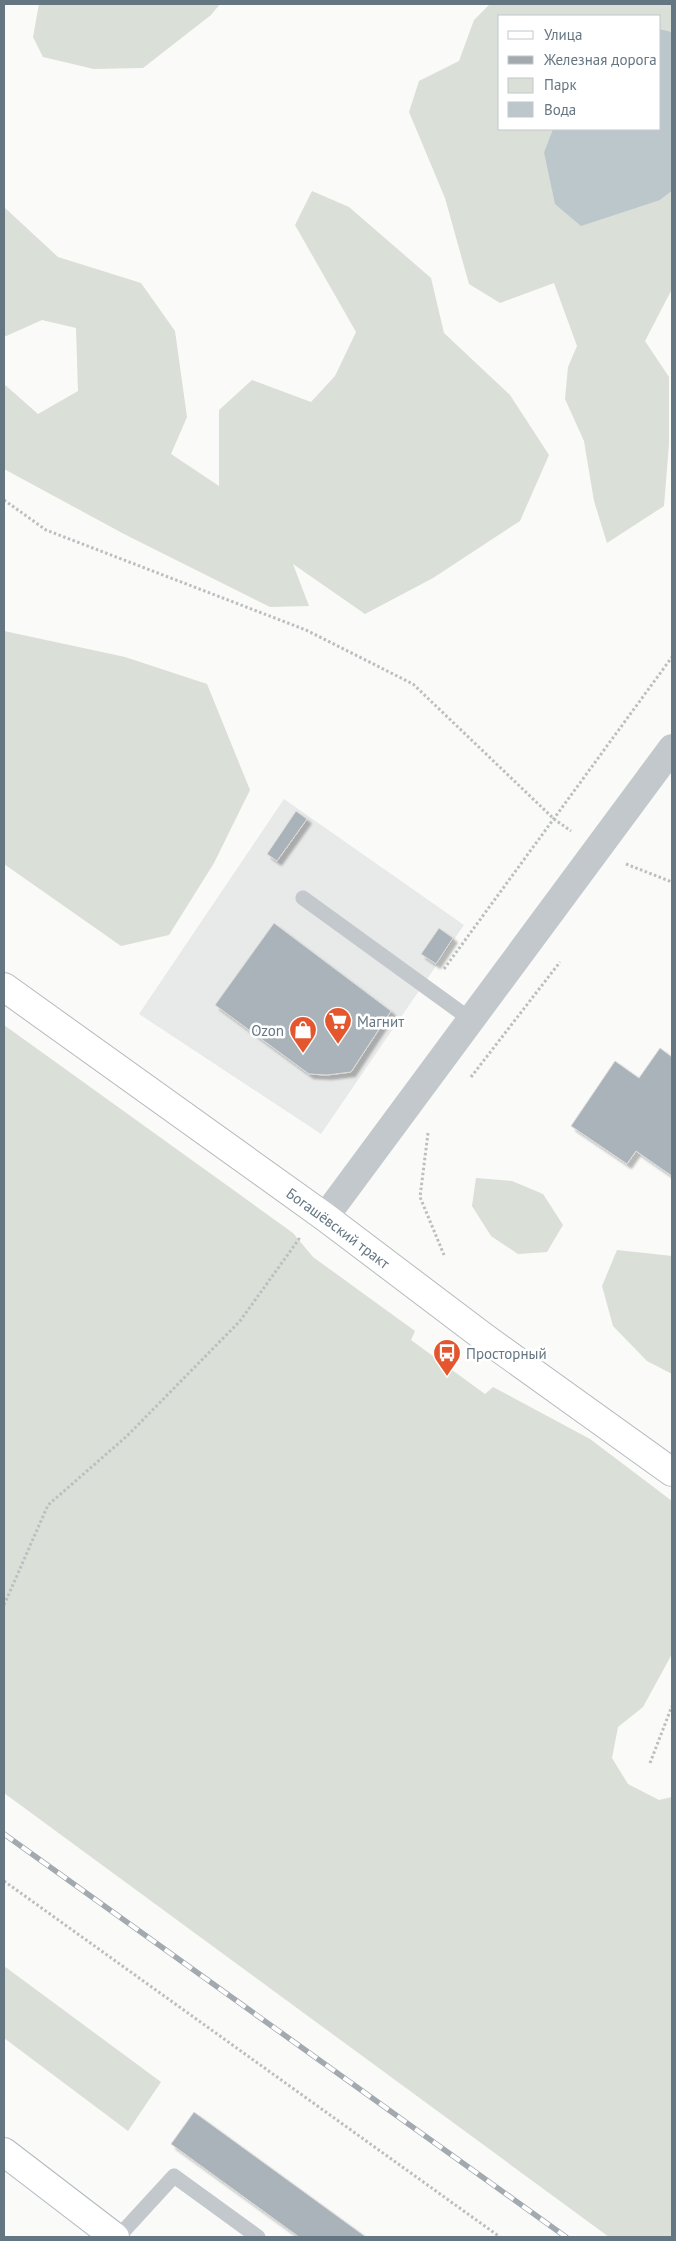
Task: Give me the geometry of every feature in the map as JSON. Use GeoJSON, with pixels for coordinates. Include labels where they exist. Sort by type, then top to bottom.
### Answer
{"type":"FeatureCollection","features":[{"type":"Feature","properties":{"kind":"main road","name":"Богашёвский тракт"},"geometry":{"type":"LineString","coordinates":[[4,987],[325,1217],[485,1338],[672,1472]]}},
{"type":"Feature","properties":{"kind":"main road"},"geometry":{"type":"LineString","coordinates":[[4,2152],[116,2237]]}},
{"type":"Feature","properties":{"kind":"street"},"geometry":{"type":"LineString","coordinates":[[325,1217],[672,748]]}},
{"type":"Feature","properties":{"kind":"lane"},"geometry":{"type":"LineString","coordinates":[[302,898],[470,1019]]}},
{"type":"Feature","properties":{"kind":"lane"},"geometry":{"type":"LineString","coordinates":[[116,2237],[174,2176],[258,2237]]}},
{"type":"Feature","properties":{"kind":"path"},"geometry":{"type":"LineString","coordinates":[[4,500],[46,530],[306,630],[413,684],[554,819],[597,849],[632,867],[672,882]]}},
{"type":"Feature","properties":{"kind":"path"},"geometry":{"type":"LineString","coordinates":[[428,990],[672,657]]}},
{"type":"Feature","properties":{"kind":"path"},"geometry":{"type":"LineString","coordinates":[[470,1079],[560,962]]}},
{"type":"Feature","properties":{"kind":"path"},"geometry":{"type":"LineString","coordinates":[[433,1127],[427,1134],[420,1197],[444,1254]]}},
{"type":"Feature","properties":{"kind":"path"},"geometry":{"type":"LineString","coordinates":[[4,1605],[48,1505],[127,1436],[240,1321],[299,1239],[307,1245]]}},
{"type":"Feature","properties":{"kind":"path"},"geometry":{"type":"LineString","coordinates":[[650,1763],[672,1706]]}},
{"type":"Feature","properties":{"kind":"path"},"geometry":{"type":"LineString","coordinates":[[4,1881],[500,2237]]}},
{"type":"Feature","properties":{"kind":"shaded area"},"geometry":{"type":"Polygon","coordinates":[[[284,799],[464,925],[321,1134],[139,1014],[284,799]]]}},
{"type":"Feature","properties":{"kind":"green space"},"geometry":{"type":"Polygon","coordinates":[[[39,4],[220,4],[211,15],[143,68],[94,69],[43,57],[33,37],[39,4]]]}},
{"type":"Feature","properties":{"kind":"green space"},"geometry":{"type":"Polygon","coordinates":[[[490,4],[672,4],[672,32],[661,29],[661,15],[498,15],[498,130],[553,130],[544,152],[660,200],[672,191],[672,289],[645,341],[669,377],[669,444],[664,506],[607,543],[594,501],[584,441],[565,399],[568,367],[577,346],[554,283],[500,303],[469,284],[445,198],[409,112],[419,81],[459,61],[474,20],[490,4]]]}},
{"type":"Feature","properties":{"kind":"green space"},"geometry":{"type":"Polygon","coordinates":[[[312,191],[349,207],[431,278],[444,333],[510,395],[549,455],[520,521],[433,578],[365,614],[293,564],[309,606],[270,607],[124,534],[4,469],[4,384],[38,414],[78,391],[76,328],[42,320],[4,337],[4,207],[58,257],[141,283],[175,331],[187,417],[171,454],[219,486],[219,410],[252,380],[311,402],[335,376],[356,332],[295,225],[312,191]]]}},
{"type":"Feature","properties":{"kind":"green space"},"geometry":{"type":"Polygon","coordinates":[[[4,631],[125,657],[207,684],[250,790],[214,863],[169,935],[121,946],[4,864],[4,631]]]}},
{"type":"Feature","properties":{"kind":"green space"},"geometry":{"type":"Polygon","coordinates":[[[4,1025],[293,1233],[313,1257],[415,1331],[411,1340],[485,1394],[493,1387],[590,1439],[672,1501],[672,1654],[643,1707],[618,1727],[612,1758],[628,1784],[659,1800],[672,1797],[672,2237],[609,2237],[4,1793],[4,1025]]]}},
{"type":"Feature","properties":{"kind":"green space"},"geometry":{"type":"Polygon","coordinates":[[[476,1178],[512,1181],[543,1194],[563,1225],[547,1252],[518,1254],[491,1236],[472,1206],[476,1178]]]}},
{"type":"Feature","properties":{"kind":"green space"},"geometry":{"type":"Polygon","coordinates":[[[617,1250],[672,1256],[672,1374],[647,1361],[613,1326],[602,1286],[617,1250]]]}},
{"type":"Feature","properties":{"kind":"green space"},"geometry":{"type":"Polygon","coordinates":[[[4,1966],[161,2082],[128,2131],[4,2038],[4,1966]]]}},
{"type":"Feature","properties":{"kind":"water"},"geometry":{"type":"Polygon","coordinates":[[[661,29],[672,32],[672,191],[660,200],[581,226],[555,204],[544,152],[553,130],[661,130],[661,29]]]}},
{"type":"Feature","properties":{"kind":"building"},"geometry":{"type":"Polygon","coordinates":[[[296,811],[307,819],[277,861],[267,854],[296,811]]]}},
{"type":"Feature","properties":{"kind":"building"},"geometry":{"type":"Polygon","coordinates":[[[274,923],[391,1011],[351,1072],[327,1075],[309,1074],[215,1005],[274,923]]]}},
{"type":"Feature","properties":{"kind":"building"},"geometry":{"type":"Polygon","coordinates":[[[439,928],[453,938],[436,964],[421,954],[439,928]]]}},
{"type":"Feature","properties":{"kind":"building"},"geometry":{"type":"Polygon","coordinates":[[[660,1048],[672,1057],[672,1176],[636,1151],[627,1164],[571,1126],[615,1061],[639,1078],[660,1048]]]}},
{"type":"Feature","properties":{"kind":"building"},"geometry":{"type":"Polygon","coordinates":[[[194,2112],[366,2237],[299,2237],[171,2144],[194,2112]]]}},
{"type":"Feature","properties":{"kind":"railway"},"geometry":{"type":"LineString","coordinates":[[4,1834],[566,2237]]}},
{"type":"Feature","properties":{"kind":"place","name":"Магнит"},"geometry":{"type":"Point","coordinates":[338,1045]}},
{"type":"Feature","properties":{"kind":"place","name":"Ozon"},"geometry":{"type":"Point","coordinates":[303,1054]}},
{"type":"Feature","properties":{"kind":"place","name":"Просторный"},"geometry":{"type":"Point","coordinates":[447,1377]}}]}
